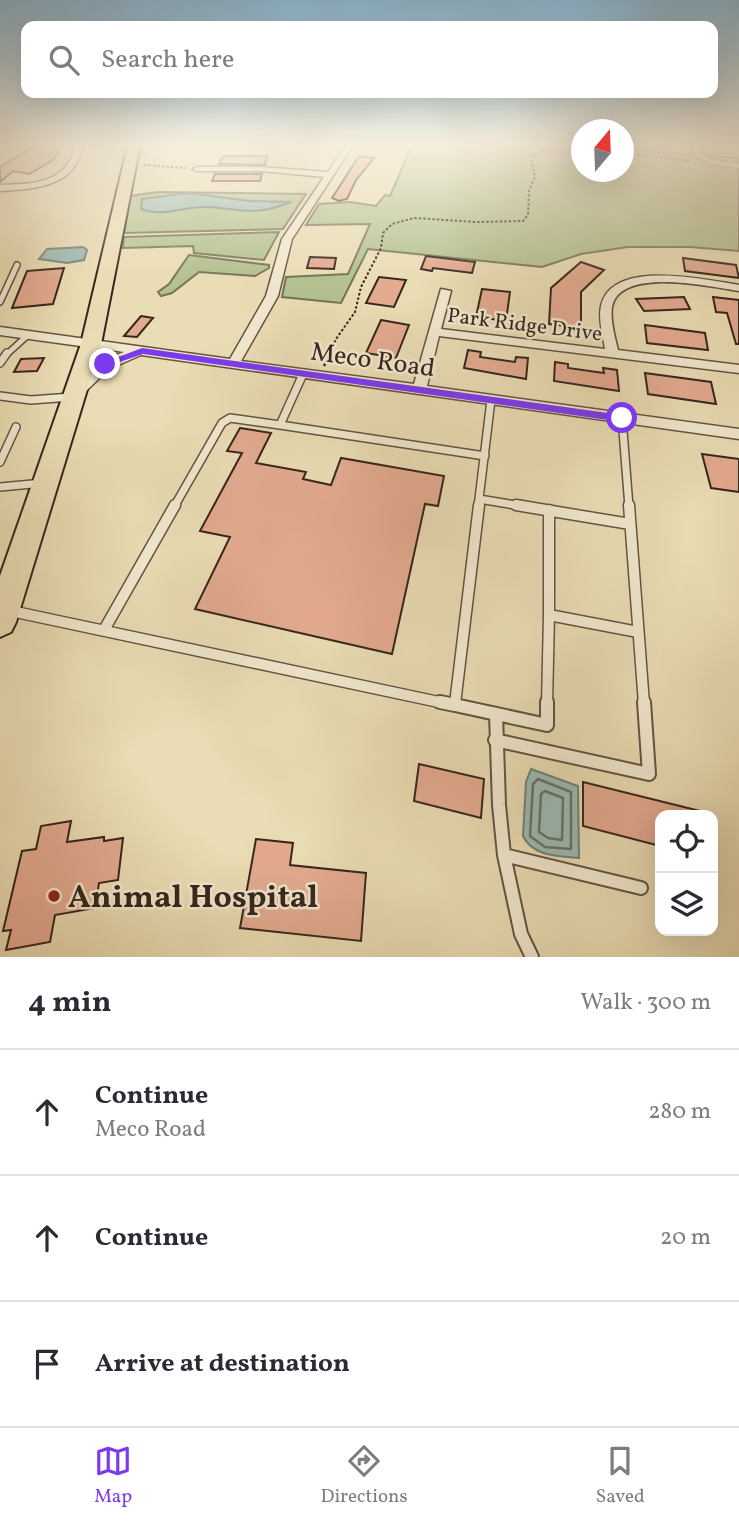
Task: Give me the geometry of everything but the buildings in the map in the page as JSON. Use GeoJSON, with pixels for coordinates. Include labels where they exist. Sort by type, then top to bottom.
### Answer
{"type":"FeatureCollection","features":[{"type":"Feature","properties":{"kind":"main road"},"geometry":{"type":"LineString","coordinates":[[2,616],[91,344],[124,190]]}},
{"type":"Feature","properties":{"kind":"street"},"geometry":{"type":"LineString","coordinates":[[233,364],[272,296],[287,239],[320,190]]}},
{"type":"Feature","properties":{"kind":"street","name":"Park Ridge Drive"},"geometry":{"type":"LineString","coordinates":[[612,354],[607,304],[613,292],[623,285],[652,279],[739,288]]}},
{"type":"Feature","properties":{"kind":"street"},"geometry":{"type":"LineString","coordinates":[[419,390],[445,291]]}},
{"type":"Feature","properties":{"kind":"street","name":"Meco Road"},"geometry":{"type":"LineString","coordinates":[[0,331],[739,434]]}},
{"type":"Feature","properties":{"kind":"street","name":"Park Ridge Drive"},"geometry":{"type":"LineString","coordinates":[[434,332],[739,369]]}},
{"type":"Feature","properties":{"kind":"street"},"geometry":{"type":"LineString","coordinates":[[74,397],[93,373],[105,364],[142,351]]}},
{"type":"Feature","properties":{"kind":"lane"},"geometry":{"type":"LineString","coordinates":[[0,302],[17,265]]}},
{"type":"Feature","properties":{"kind":"lane"},"geometry":{"type":"LineString","coordinates":[[0,363],[10,349],[28,335]]}},
{"type":"Feature","properties":{"kind":"lane"},"geometry":{"type":"LineString","coordinates":[[280,425],[303,374]]}},
{"type":"Feature","properties":{"kind":"lane"},"geometry":{"type":"LineString","coordinates":[[0,396],[31,400],[74,397]]}},
{"type":"Feature","properties":{"kind":"lane"},"geometry":{"type":"LineString","coordinates":[[455,705],[491,400]]}},
{"type":"Feature","properties":{"kind":"lane"},"geometry":{"type":"LineString","coordinates":[[104,630],[222,423],[230,418],[485,456]]}},
{"type":"Feature","properties":{"kind":"lane"},"geometry":{"type":"LineString","coordinates":[[495,740],[649,774],[622,418]]}},
{"type":"Feature","properties":{"kind":"lane"},"geometry":{"type":"LineString","coordinates":[[0,462],[16,427]]}},
{"type":"Feature","properties":{"kind":"lane"},"geometry":{"type":"LineString","coordinates":[[0,486],[46,483]]}},
{"type":"Feature","properties":{"kind":"lane"},"geometry":{"type":"LineString","coordinates":[[480,499],[630,524]]}},
{"type":"Feature","properties":{"kind":"lane"},"geometry":{"type":"LineString","coordinates":[[2,616],[104,630],[547,725],[549,510]]}},
{"type":"Feature","properties":{"kind":"lane"},"geometry":{"type":"LineString","coordinates":[[549,615],[638,632]]}},
{"type":"Feature","properties":{"kind":"lane"},"geometry":{"type":"LineString","coordinates":[[496,714],[495,740],[504,855],[521,934],[532,957]]}},
{"type":"Feature","properties":{"kind":"lane"},"geometry":{"type":"LineString","coordinates":[[504,855],[641,888]]}},
{"type":"Feature","properties":{"kind":"path"},"geometry":{"type":"LineString","coordinates":[[320,376],[336,340],[355,312],[361,287],[380,251],[382,237],[388,227],[414,218],[477,222],[523,221],[528,215],[530,190]]}},
{"type":"Feature","properties":{"kind":"green space"},"geometry":{"type":"Polygon","coordinates":[[[393,190],[739,190],[739,251],[690,247],[628,247],[581,254],[542,267],[368,249],[341,303],[282,297],[286,277],[348,274],[370,224],[306,225],[319,204],[350,202],[376,206],[385,195],[390,196],[393,190]]]}},
{"type":"Feature","properties":{"kind":"green space"},"geometry":{"type":"Polygon","coordinates":[[[158,192],[306,194],[283,229],[124,233],[130,196],[158,192]]]}},
{"type":"Feature","properties":{"kind":"green space"},"geometry":{"type":"Polygon","coordinates":[[[279,232],[264,260],[194,253],[193,246],[123,248],[124,237],[279,232]]]}},
{"type":"Feature","properties":{"kind":"green space"},"geometry":{"type":"Polygon","coordinates":[[[189,255],[269,265],[269,268],[255,276],[199,272],[172,293],[161,296],[158,292],[169,284],[189,255]]]}},
{"type":"Feature","properties":{"kind":"water"},"geometry":{"type":"Polygon","coordinates":[[[188,193],[250,201],[291,202],[257,211],[206,207],[166,212],[141,209],[142,199],[188,193]]]}},
{"type":"Feature","properties":{"kind":"water"},"geometry":{"type":"Polygon","coordinates":[[[83,247],[87,250],[84,260],[67,263],[39,259],[47,249],[83,247]]]}},
{"type":"Feature","properties":{"kind":"water"},"geometry":{"type":"Polygon","coordinates":[[[531,769],[578,786],[579,858],[540,852],[527,843],[523,836],[526,782],[531,769]]]}},
{"type":"Feature","properties":{"kind":"place","name":"Animal Hospital"},"geometry":{"type":"Point","coordinates":[54,896]}},
{"type":"Feature","properties":{"kind":"route"},"geometry":{"type":"LineString","coordinates":[[105,364],[142,351],[622,418]]}}]}
